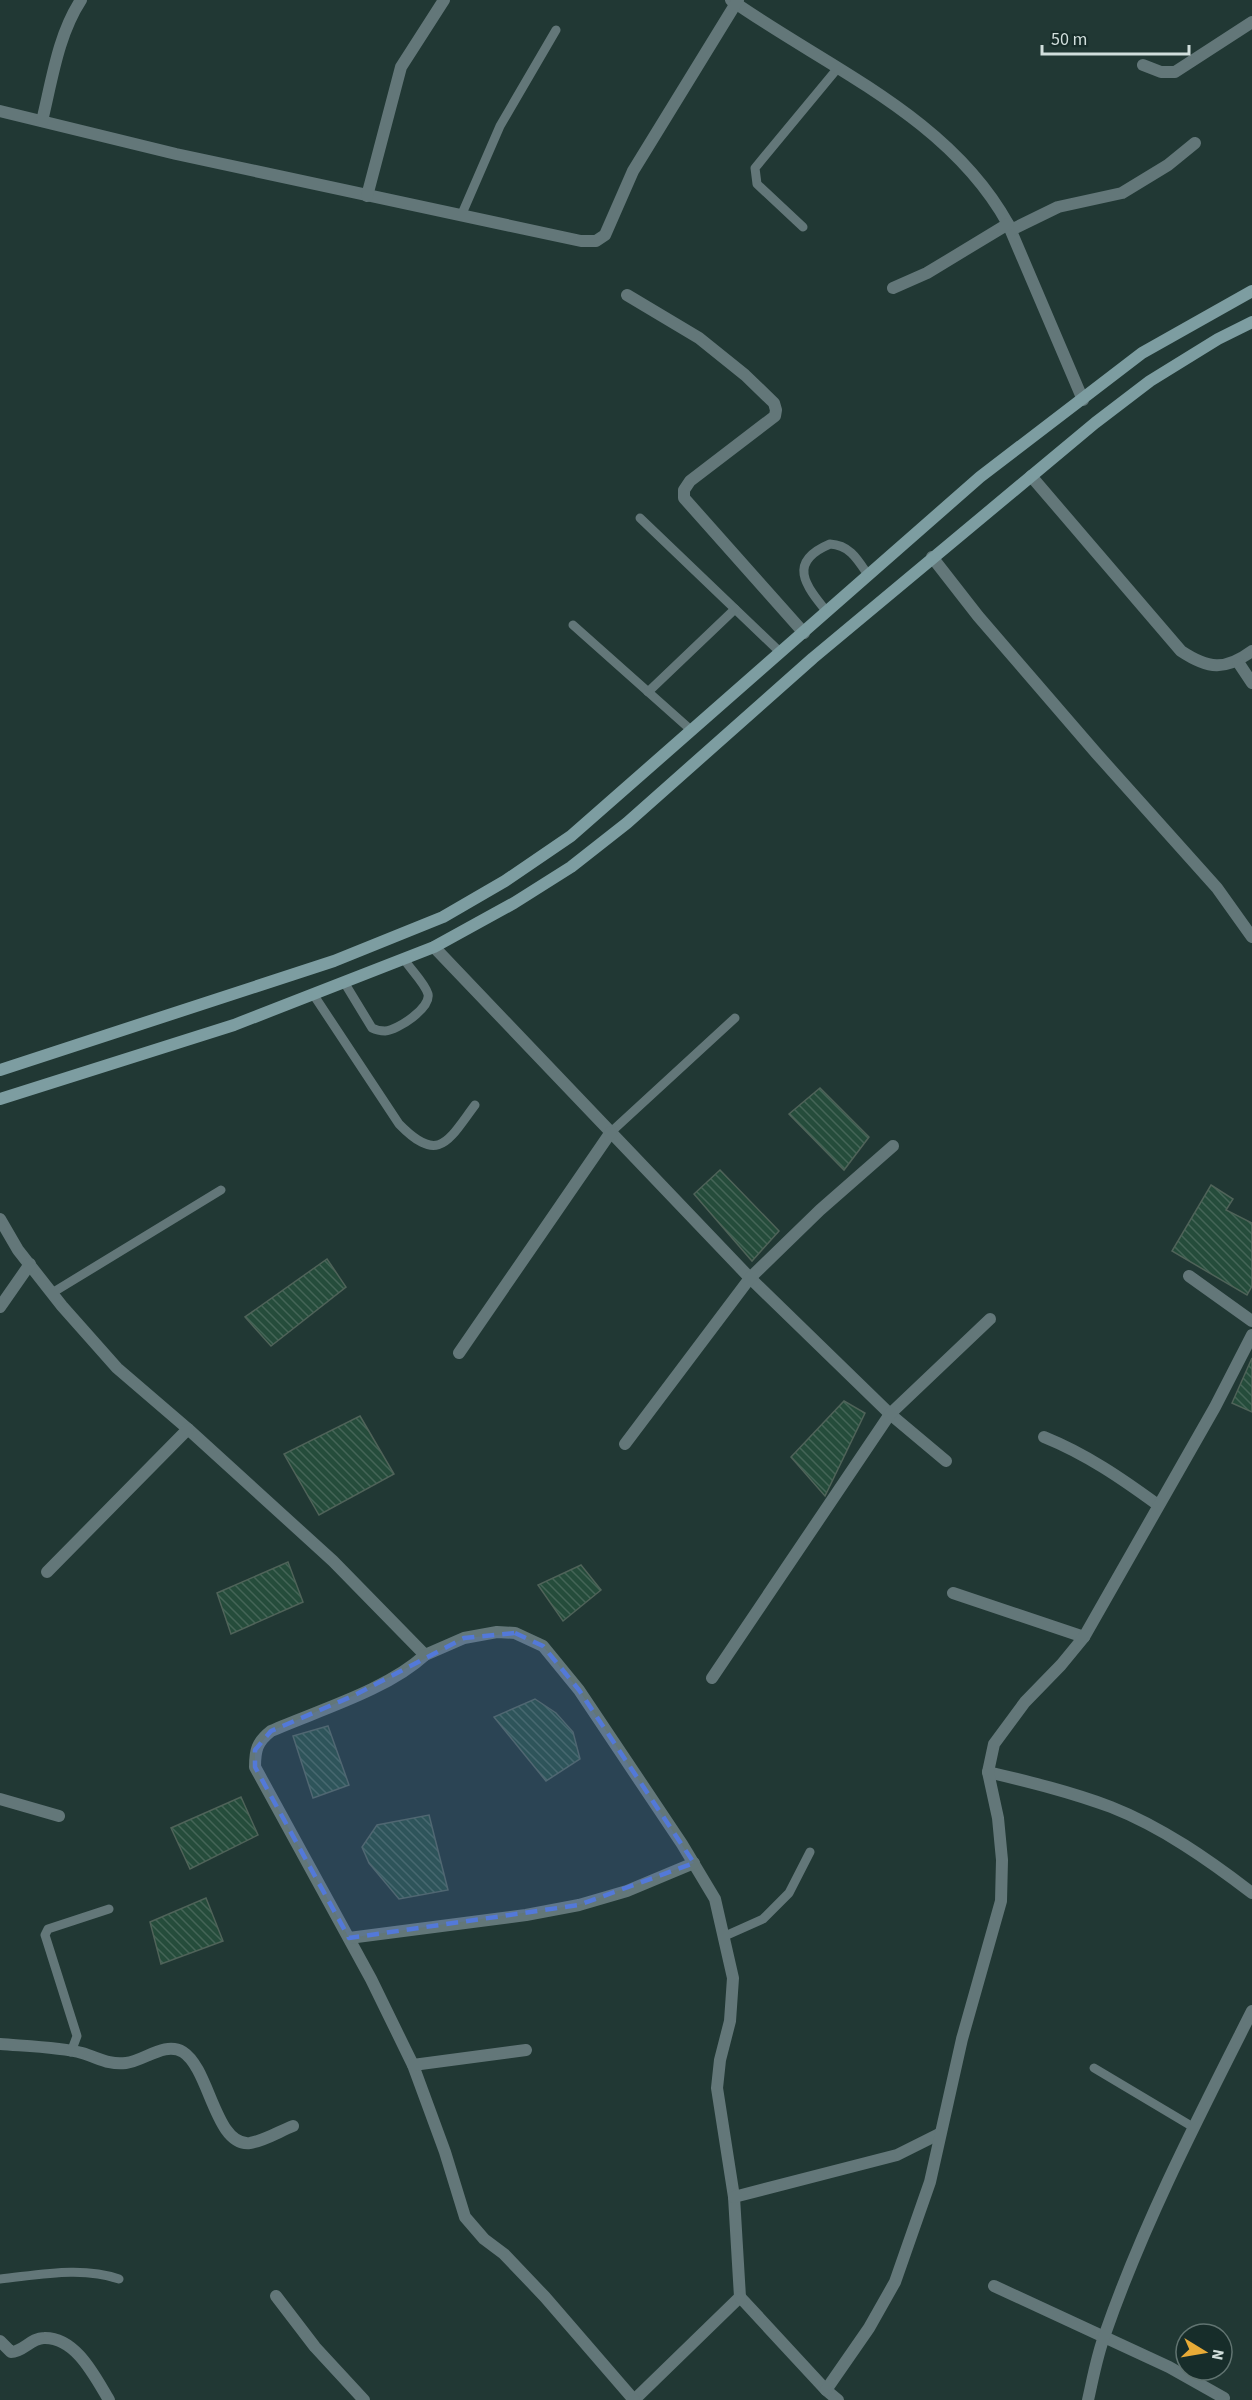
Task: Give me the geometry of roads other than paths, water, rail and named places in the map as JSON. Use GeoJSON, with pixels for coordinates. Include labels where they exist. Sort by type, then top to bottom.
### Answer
{"type":"FeatureCollection","features":[{"type":"Feature","properties":{"kind":"main road"},"geometry":{"type":"LineString","coordinates":[[0,1070],[334,961],[443,917],[505,881],[571,836],[980,477],[1142,353],[1252,291]]}},
{"type":"Feature","properties":{"kind":"main road"},"geometry":{"type":"LineString","coordinates":[[0,1099],[234,1025],[434,947],[514,903],[587,854],[627,823],[813,658],[1095,423],[1150,381],[1218,339],[1252,322]]}},
{"type":"Feature","properties":{"kind":"street"},"geometry":{"type":"LineString","coordinates":[[42,121],[59,49],[70,18],[81,0]]}},
{"type":"Feature","properties":{"kind":"street"},"geometry":{"type":"LineString","coordinates":[[367,196],[401,67],[444,0]]}},
{"type":"Feature","properties":{"kind":"street"},"geometry":{"type":"LineString","coordinates":[[0,111],[176,154],[367,196],[581,241],[596,241],[605,235],[633,171],[735,1],[914,118],[958,157],[993,197],[1009,227],[1083,400]]}},
{"type":"Feature","properties":{"kind":"street"},"geometry":{"type":"LineString","coordinates":[[1143,65],[1161,72],[1175,72],[1252,22]]}},
{"type":"Feature","properties":{"kind":"street"},"geometry":{"type":"LineString","coordinates":[[893,288],[927,273],[1009,227],[1058,207],[1122,193],[1168,165],[1195,143]]}},
{"type":"Feature","properties":{"kind":"street"},"geometry":{"type":"LineString","coordinates":[[627,295],[699,338],[745,375],[774,403],[775,417],[690,481],[684,490],[684,498],[804,633]]}},
{"type":"Feature","properties":{"kind":"street"},"geometry":{"type":"LineString","coordinates":[[1032,476],[1181,651],[1199,662],[1218,666],[1238,662],[1252,651]]}},
{"type":"Feature","properties":{"kind":"street"},"geometry":{"type":"LineString","coordinates":[[932,557],[978,616],[1217,888],[1252,937]]}},
{"type":"Feature","properties":{"kind":"street"},"geometry":{"type":"LineString","coordinates":[[1238,662],[1252,683]]}},
{"type":"Feature","properties":{"kind":"street"},"geometry":{"type":"LineString","coordinates":[[434,947],[750,1278],[890,1414],[946,1461]]}},
{"type":"Feature","properties":{"kind":"street"},"geometry":{"type":"LineString","coordinates":[[459,1353],[611,1132]]}},
{"type":"Feature","properties":{"kind":"street"},"geometry":{"type":"LineString","coordinates":[[625,1444],[750,1278],[820,1210],[893,1146]]}},
{"type":"Feature","properties":{"kind":"street"},"geometry":{"type":"LineString","coordinates":[[0,1220],[52,1293],[117,1368],[188,1429],[333,1561],[425,1655]]}},
{"type":"Feature","properties":{"kind":"street"},"geometry":{"type":"LineString","coordinates":[[0,1307],[30,1264]]}},
{"type":"Feature","properties":{"kind":"street"},"geometry":{"type":"LineString","coordinates":[[1189,1276],[1252,1321]]}},
{"type":"Feature","properties":{"kind":"street"},"geometry":{"type":"LineString","coordinates":[[712,1678],[890,1414],[990,1319]]}},
{"type":"Feature","properties":{"kind":"street"},"geometry":{"type":"LineString","coordinates":[[826,2390],[868,2328],[895,2282],[930,2182],[962,2039],[1001,1901],[1002,1860],[998,1818],[988,1772],[994,1744],[1007,1725],[1084,1637],[1215,1407],[1252,1335]]}},
{"type":"Feature","properties":{"kind":"street"},"geometry":{"type":"LineString","coordinates":[[47,1572],[188,1429]]}},
{"type":"Feature","properties":{"kind":"street"},"geometry":{"type":"LineString","coordinates":[[1044,1437],[1074,1449],[1114,1473],[1158,1504]]}},
{"type":"Feature","properties":{"kind":"street"},"geometry":{"type":"LineString","coordinates":[[953,1593],[1084,1637]]}},
{"type":"Feature","properties":{"kind":"street"},"geometry":{"type":"LineString","coordinates":[[741,2297],[634,2400],[545,2297],[504,2254],[484,2240],[465,2217],[445,2152],[413,2064],[255,1767],[255,1750],[262,1738],[271,1731],[409,1670],[425,1655],[464,1638],[497,1632],[515,1633],[543,1646],[579,1690],[694,1863],[715,1899],[733,1978],[730,2021],[720,2060],[717,2088],[734,2198],[741,2297],[826,2390],[838,2400]]}},
{"type":"Feature","properties":{"kind":"street"},"geometry":{"type":"LineString","coordinates":[[988,1772],[1058,1789],[1113,1808],[1163,1832],[1252,1893]]}},
{"type":"Feature","properties":{"kind":"street"},"geometry":{"type":"LineString","coordinates":[[0,1799],[59,1816]]}},
{"type":"Feature","properties":{"kind":"street"},"geometry":{"type":"LineString","coordinates":[[348,1938],[526,1915],[579,1905],[627,1891],[694,1863]]}},
{"type":"Feature","properties":{"kind":"street"},"geometry":{"type":"LineString","coordinates":[[1088,2400],[1104,2336],[1151,2218],[1193,2127],[1252,2011]]}},
{"type":"Feature","properties":{"kind":"street"},"geometry":{"type":"LineString","coordinates":[[0,2044],[81,2053],[112,2064],[130,2063],[168,2049],[177,2049],[196,2064],[223,2126],[232,2138],[251,2143],[293,2126]]}},
{"type":"Feature","properties":{"kind":"street"},"geometry":{"type":"LineString","coordinates":[[413,2064],[526,2050]]}},
{"type":"Feature","properties":{"kind":"street"},"geometry":{"type":"LineString","coordinates":[[734,2198],[897,2155],[939,2134]]}},
{"type":"Feature","properties":{"kind":"street"},"geometry":{"type":"LineString","coordinates":[[994,2286],[1169,2367],[1224,2398]]}},
{"type":"Feature","properties":{"kind":"street"},"geometry":{"type":"LineString","coordinates":[[276,2296],[315,2347],[364,2400]]}},
{"type":"Feature","properties":{"kind":"street"},"geometry":{"type":"LineString","coordinates":[[0,2341],[11,2352],[17,2352],[31,2341],[44,2338],[61,2340],[83,2360],[109,2400]]}},
{"type":"Feature","properties":{"kind":"lane"},"geometry":{"type":"LineString","coordinates":[[461,216],[500,126],[556,30]]}},
{"type":"Feature","properties":{"kind":"lane"},"geometry":{"type":"LineString","coordinates":[[803,226],[757,184],[755,168],[837,69]]}},
{"type":"Feature","properties":{"kind":"lane"},"geometry":{"type":"LineString","coordinates":[[640,518],[781,653]]}},
{"type":"Feature","properties":{"kind":"lane"},"geometry":{"type":"LineString","coordinates":[[827,612],[804,580],[804,567],[811,556],[830,544],[844,546],[868,574]]}},
{"type":"Feature","properties":{"kind":"lane"},"geometry":{"type":"LineString","coordinates":[[648,692],[735,609]]}},
{"type":"Feature","properties":{"kind":"lane"},"geometry":{"type":"LineString","coordinates":[[573,626],[691,730]]}},
{"type":"Feature","properties":{"kind":"lane"},"geometry":{"type":"LineString","coordinates":[[344,982],[372,1028],[383,1032],[393,1030],[424,1008],[428,1002],[428,992],[404,959]]}},
{"type":"Feature","properties":{"kind":"lane"},"geometry":{"type":"LineString","coordinates":[[313,994],[399,1124],[410,1136],[425,1146],[437,1146],[450,1138],[475,1105]]}},
{"type":"Feature","properties":{"kind":"lane"},"geometry":{"type":"LineString","coordinates":[[611,1132],[735,1018]]}},
{"type":"Feature","properties":{"kind":"lane"},"geometry":{"type":"LineString","coordinates":[[52,1293],[221,1190]]}},
{"type":"Feature","properties":{"kind":"lane"},"geometry":{"type":"LineString","coordinates":[[725,1936],[763,1920],[789,1893],[810,1852]]}},
{"type":"Feature","properties":{"kind":"lane"},"geometry":{"type":"LineString","coordinates":[[71,2052],[77,2036],[45,1935],[48,1929],[109,1909]]}},
{"type":"Feature","properties":{"kind":"lane"},"geometry":{"type":"LineString","coordinates":[[1094,2068],[1193,2127]]}},
{"type":"Feature","properties":{"kind":"lane"},"geometry":{"type":"LineString","coordinates":[[0,2278],[87,2271],[120,2279]]}}]}
